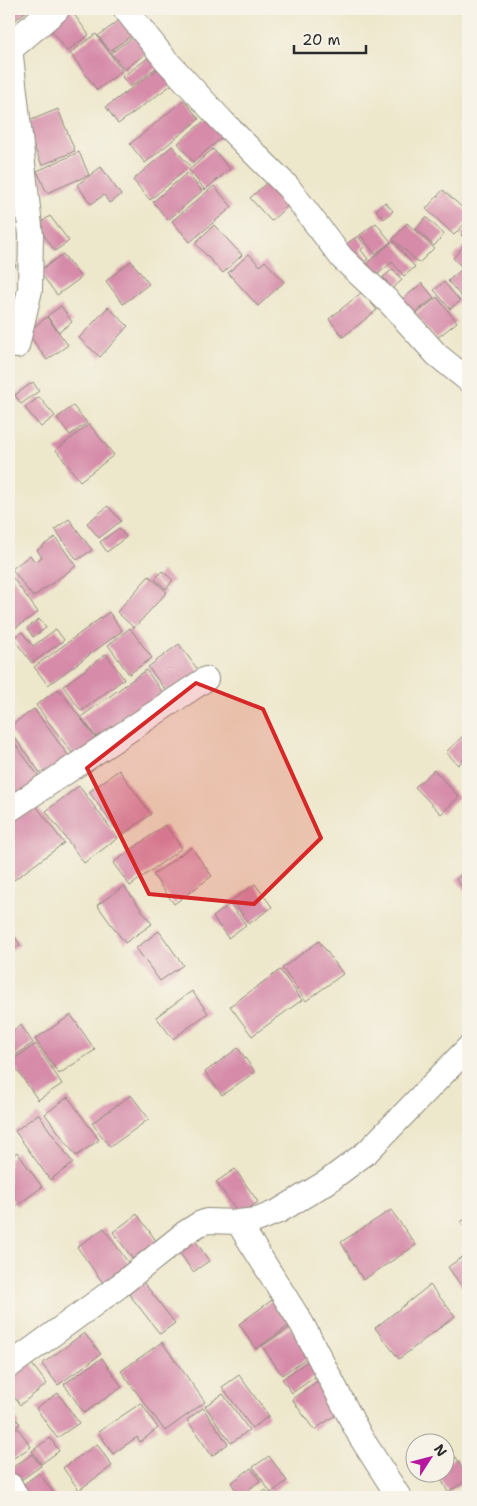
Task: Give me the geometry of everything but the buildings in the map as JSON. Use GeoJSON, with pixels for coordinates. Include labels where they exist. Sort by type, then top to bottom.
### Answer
{"type":"FeatureCollection","features":[{"type":"Feature","properties":{"kind":"street"},"geometry":{"type":"LineString","coordinates":[[17,346],[30,290],[31,235],[9,47],[55,9]]}},
{"type":"Feature","properties":{"kind":"street"},"geometry":{"type":"LineString","coordinates":[[125,9],[165,58],[224,123],[288,187],[342,258],[390,303],[437,354],[468,380]]}},
{"type":"Feature","properties":{"kind":"street"},"geometry":{"type":"LineString","coordinates":[[9,810],[206,679]]}},
{"type":"Feature","properties":{"kind":"street"},"geometry":{"type":"LineString","coordinates":[[9,1366],[112,1292],[198,1224],[207,1221],[238,1222],[257,1220],[279,1211],[353,1164],[468,1048]]}},
{"type":"Feature","properties":{"kind":"street"},"geometry":{"type":"LineString","coordinates":[[238,1222],[302,1324],[360,1436],[399,1497]]}},
{"type":"Feature","properties":{"kind":"street"},"geometry":{"type":"LineString","coordinates":[[9,1487],[14,1497]]}},
{"type":"Feature","properties":{"kind":"highlighted area"},"geometry":{"type":"Polygon","coordinates":[[[196,683],[263,709],[321,838],[254,904],[149,894],[87,768],[196,683]]]}}]}
